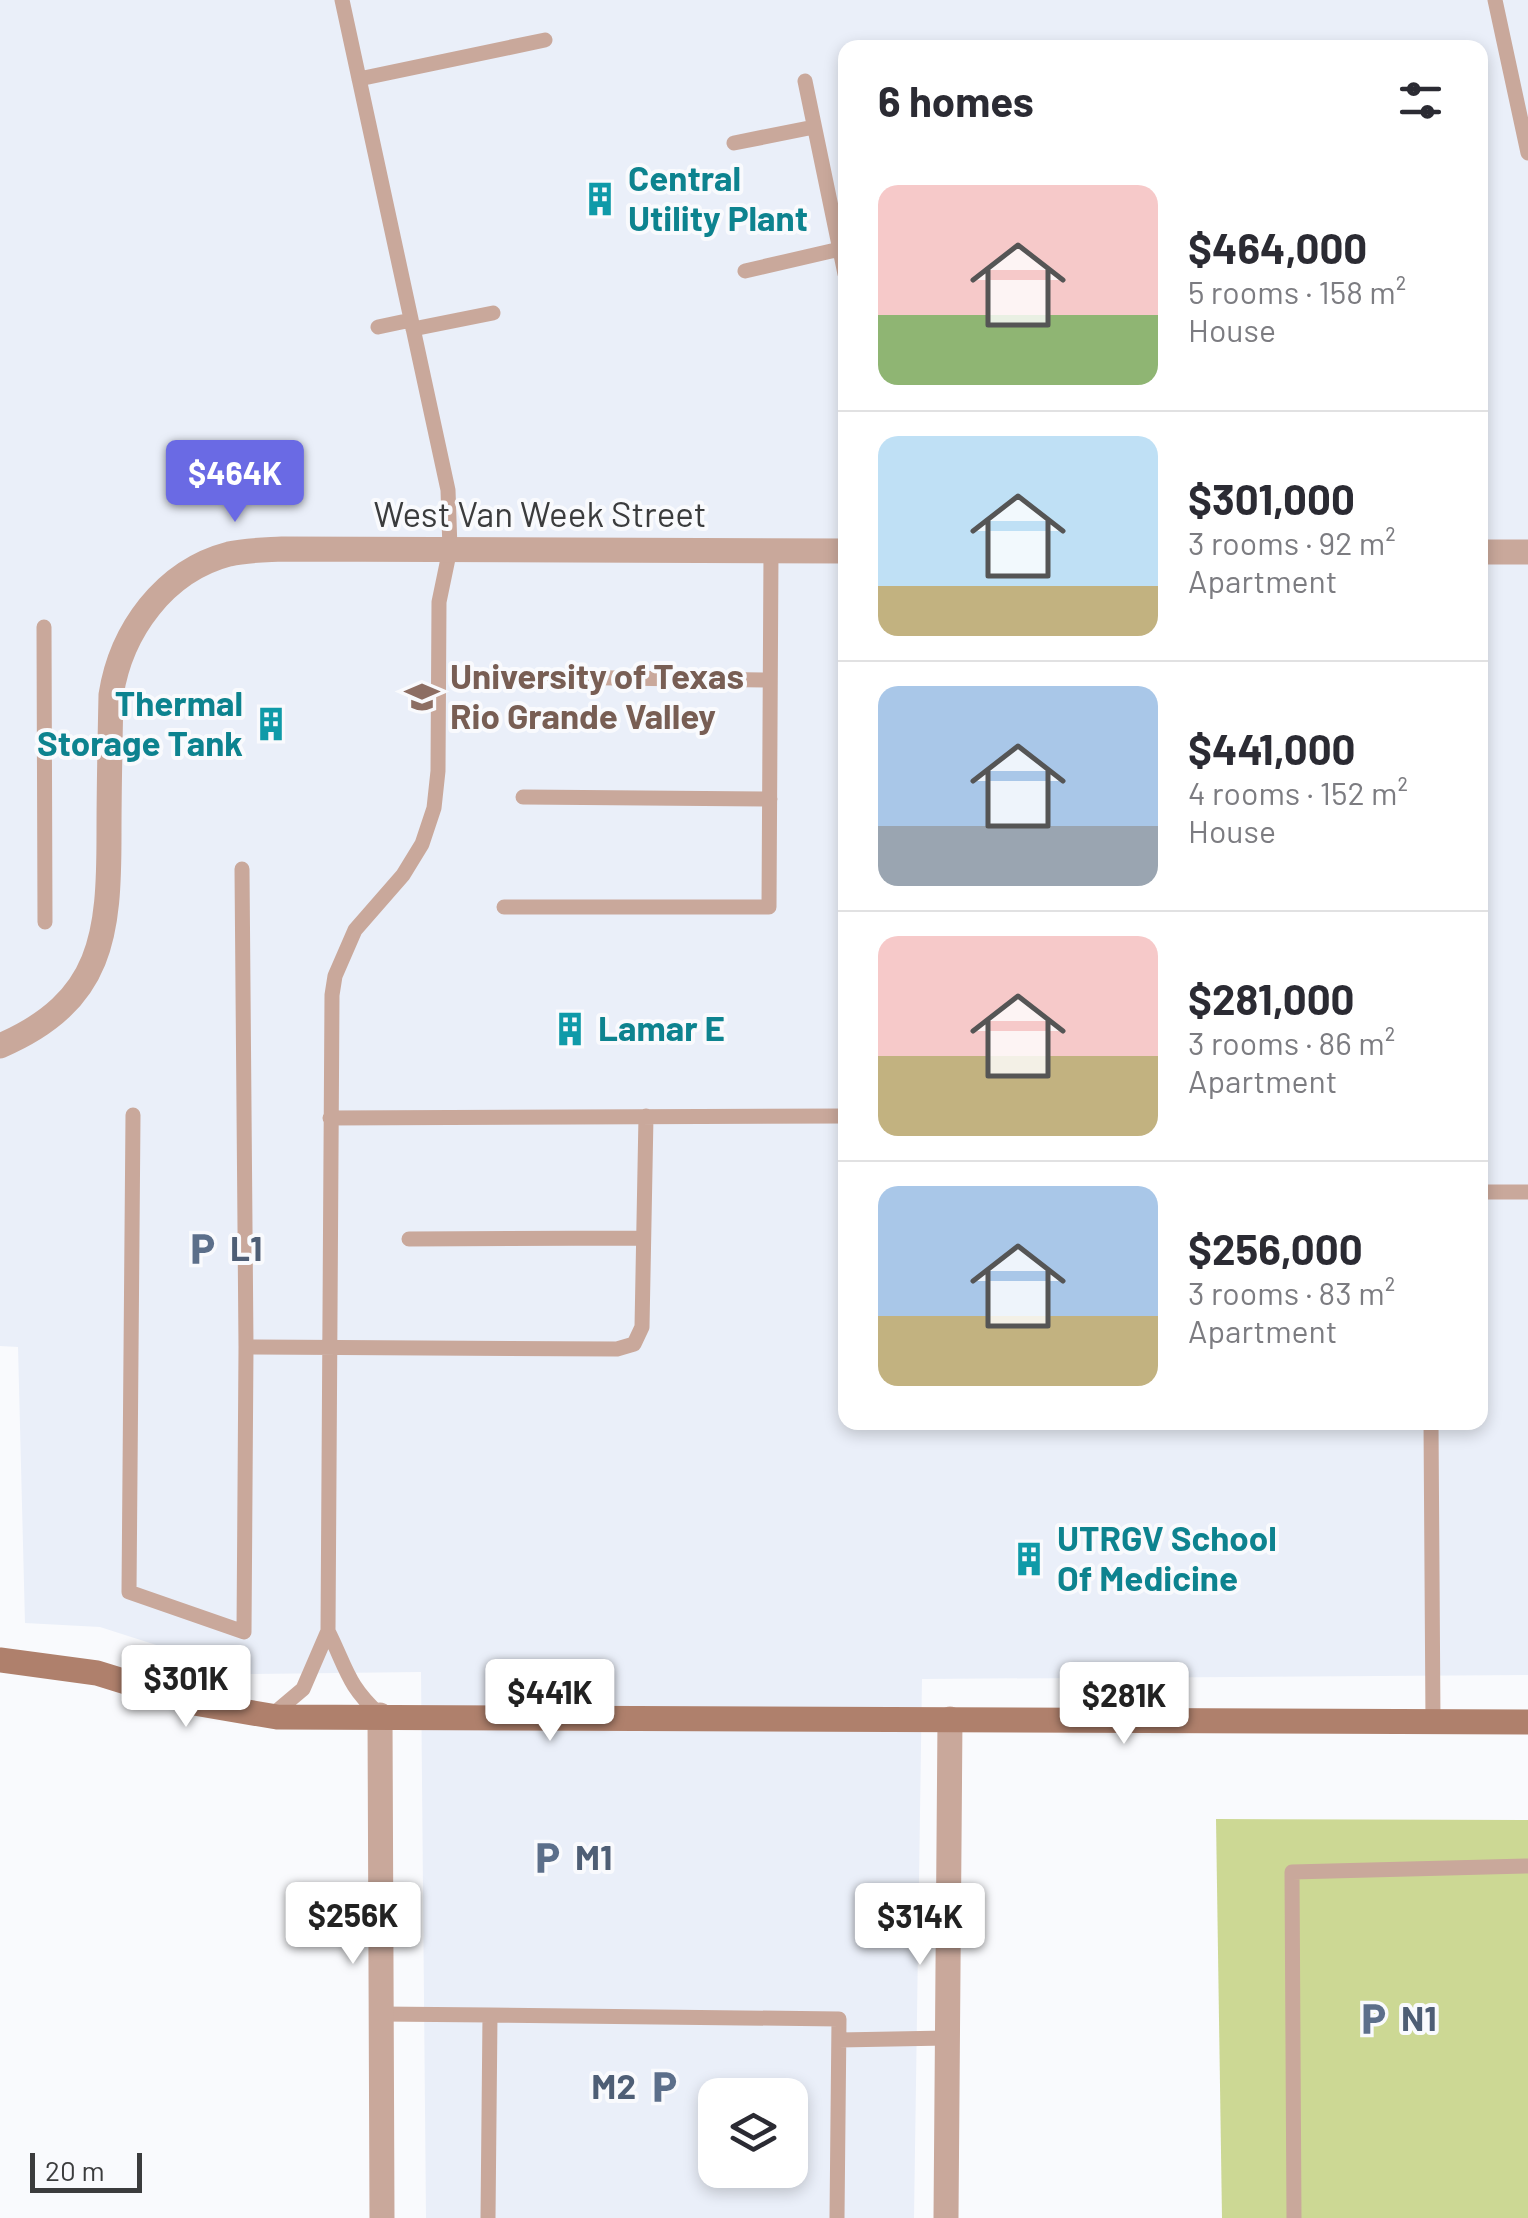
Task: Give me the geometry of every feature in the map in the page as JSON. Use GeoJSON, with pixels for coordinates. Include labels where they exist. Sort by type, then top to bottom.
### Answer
{"type":"FeatureCollection","features":[{"type":"Feature","properties":{"kind":"main road"},"geometry":{"type":"LineString","coordinates":[[0,1660],[97,1674],[194,1703],[271,1716],[1528,1722]]}},
{"type":"Feature","properties":{"kind":"street","name":"West Van Week Street"},"geometry":{"type":"LineString","coordinates":[[0,1046],[53,1016],[78,989],[98,953],[108,913],[111,694],[116,666],[127,640],[164,590],[200,565],[242,551],[838,551]]}},
{"type":"Feature","properties":{"kind":"street"},"geometry":{"type":"LineString","coordinates":[[1488,552],[1528,552]]}},
{"type":"Feature","properties":{"kind":"street"},"geometry":{"type":"LineString","coordinates":[[380,1715],[382,2218]]}},
{"type":"Feature","properties":{"kind":"street"},"geometry":{"type":"LineString","coordinates":[[946,2218],[950,1718]]}},
{"type":"Feature","properties":{"kind":"lane"},"geometry":{"type":"LineString","coordinates":[[271,1716],[303,1689],[328,1631],[330,1018],[335,976],[355,930],[402,875],[422,844],[434,808],[438,771],[439,602],[450,549],[448,490],[342,0]]}},
{"type":"Feature","properties":{"kind":"lane"},"geometry":{"type":"LineString","coordinates":[[1495,0],[1528,153]]}},
{"type":"Feature","properties":{"kind":"lane"},"geometry":{"type":"LineString","coordinates":[[359,79],[545,40]]}},
{"type":"Feature","properties":{"kind":"lane"},"geometry":{"type":"LineString","coordinates":[[805,80],[838,241]]}},
{"type":"Feature","properties":{"kind":"lane"},"geometry":{"type":"LineString","coordinates":[[734,143],[814,127]]}},
{"type":"Feature","properties":{"kind":"lane"},"geometry":{"type":"LineString","coordinates":[[745,271],[838,250]]}},
{"type":"Feature","properties":{"kind":"lane"},"geometry":{"type":"LineString","coordinates":[[378,327],[494,312]]}},
{"type":"Feature","properties":{"kind":"lane"},"geometry":{"type":"LineString","coordinates":[[504,907],[768,907],[771,552]]}},
{"type":"Feature","properties":{"kind":"lane"},"geometry":{"type":"LineString","coordinates":[[44,627],[44,922]]}},
{"type":"Feature","properties":{"kind":"lane"},"geometry":{"type":"LineString","coordinates":[[540,677],[770,680]]}},
{"type":"Feature","properties":{"kind":"lane"},"geometry":{"type":"LineString","coordinates":[[523,798],[770,799]]}},
{"type":"Feature","properties":{"kind":"lane"},"geometry":{"type":"LineString","coordinates":[[134,1115],[129,1592],[244,1632],[242,869]]}},
{"type":"Feature","properties":{"kind":"lane"},"geometry":{"type":"LineString","coordinates":[[246,1347],[617,1349],[634,1344],[642,1327],[646,1116]]}},
{"type":"Feature","properties":{"kind":"lane"},"geometry":{"type":"LineString","coordinates":[[330,1118],[838,1116]]}},
{"type":"Feature","properties":{"kind":"lane"},"geometry":{"type":"LineString","coordinates":[[1488,1192],[1528,1192]]}},
{"type":"Feature","properties":{"kind":"lane"},"geometry":{"type":"LineString","coordinates":[[409,1239],[644,1238]]}},
{"type":"Feature","properties":{"kind":"lane"},"geometry":{"type":"LineString","coordinates":[[1432,1430],[1433,1722]]}},
{"type":"Feature","properties":{"kind":"lane"},"geometry":{"type":"LineString","coordinates":[[328,1631],[348,1681],[380,1715]]}},
{"type":"Feature","properties":{"kind":"lane"},"geometry":{"type":"LineString","coordinates":[[1294,2218],[1292,1872],[1528,1866]]}},
{"type":"Feature","properties":{"kind":"lane"},"geometry":{"type":"LineString","coordinates":[[381,2014],[839,2018],[837,2218]]}},
{"type":"Feature","properties":{"kind":"lane"},"geometry":{"type":"LineString","coordinates":[[488,2218],[490,2015]]}},
{"type":"Feature","properties":{"kind":"lane"},"geometry":{"type":"LineString","coordinates":[[839,2040],[947,2038]]}},
{"type":"Feature","properties":{"kind":"shaded area","name":"University of Texas Rio Grande Valley"},"geometry":{"type":"Polygon","coordinates":[[[0,0],[1528,0],[1528,1675],[922,1679],[914,2218],[426,2218],[421,1672],[247,1674],[100,1627],[25,1623],[18,1347],[0,1346],[0,0]]]}},
{"type":"Feature","properties":{"kind":"green space","name":"N1"},"geometry":{"type":"Polygon","coordinates":[[[1216,1819],[1528,1820],[1528,2218],[1222,2218],[1216,1819]]]}},
{"type":"Feature","properties":{"kind":"place","name":"Central Utility Plant"},"geometry":{"type":"Point","coordinates":[600,199]}},
{"type":"Feature","properties":{"kind":"place","name":"University of Texas Rio Grande Valley"},"geometry":{"type":"Point","coordinates":[422,697]}},
{"type":"Feature","properties":{"kind":"place","name":"Thermal Storage Tank"},"geometry":{"type":"Point","coordinates":[271,724]}},
{"type":"Feature","properties":{"kind":"place","name":"Lamar E"},"geometry":{"type":"Point","coordinates":[570,1029]}},
{"type":"Feature","properties":{"kind":"place","name":"L1"},"geometry":{"type":"Point","coordinates":[202,1249]}},
{"type":"Feature","properties":{"kind":"place","name":"UTRGV School Of Medicine"},"geometry":{"type":"Point","coordinates":[1029,1559]}},
{"type":"Feature","properties":{"kind":"place","name":"M1"},"geometry":{"type":"Point","coordinates":[547,1858]}},
{"type":"Feature","properties":{"kind":"place","name":"N1"},"geometry":{"type":"Point","coordinates":[1373,2019]}},
{"type":"Feature","properties":{"kind":"place","name":"M2"},"geometry":{"type":"Point","coordinates":[664,2087]}}]}
